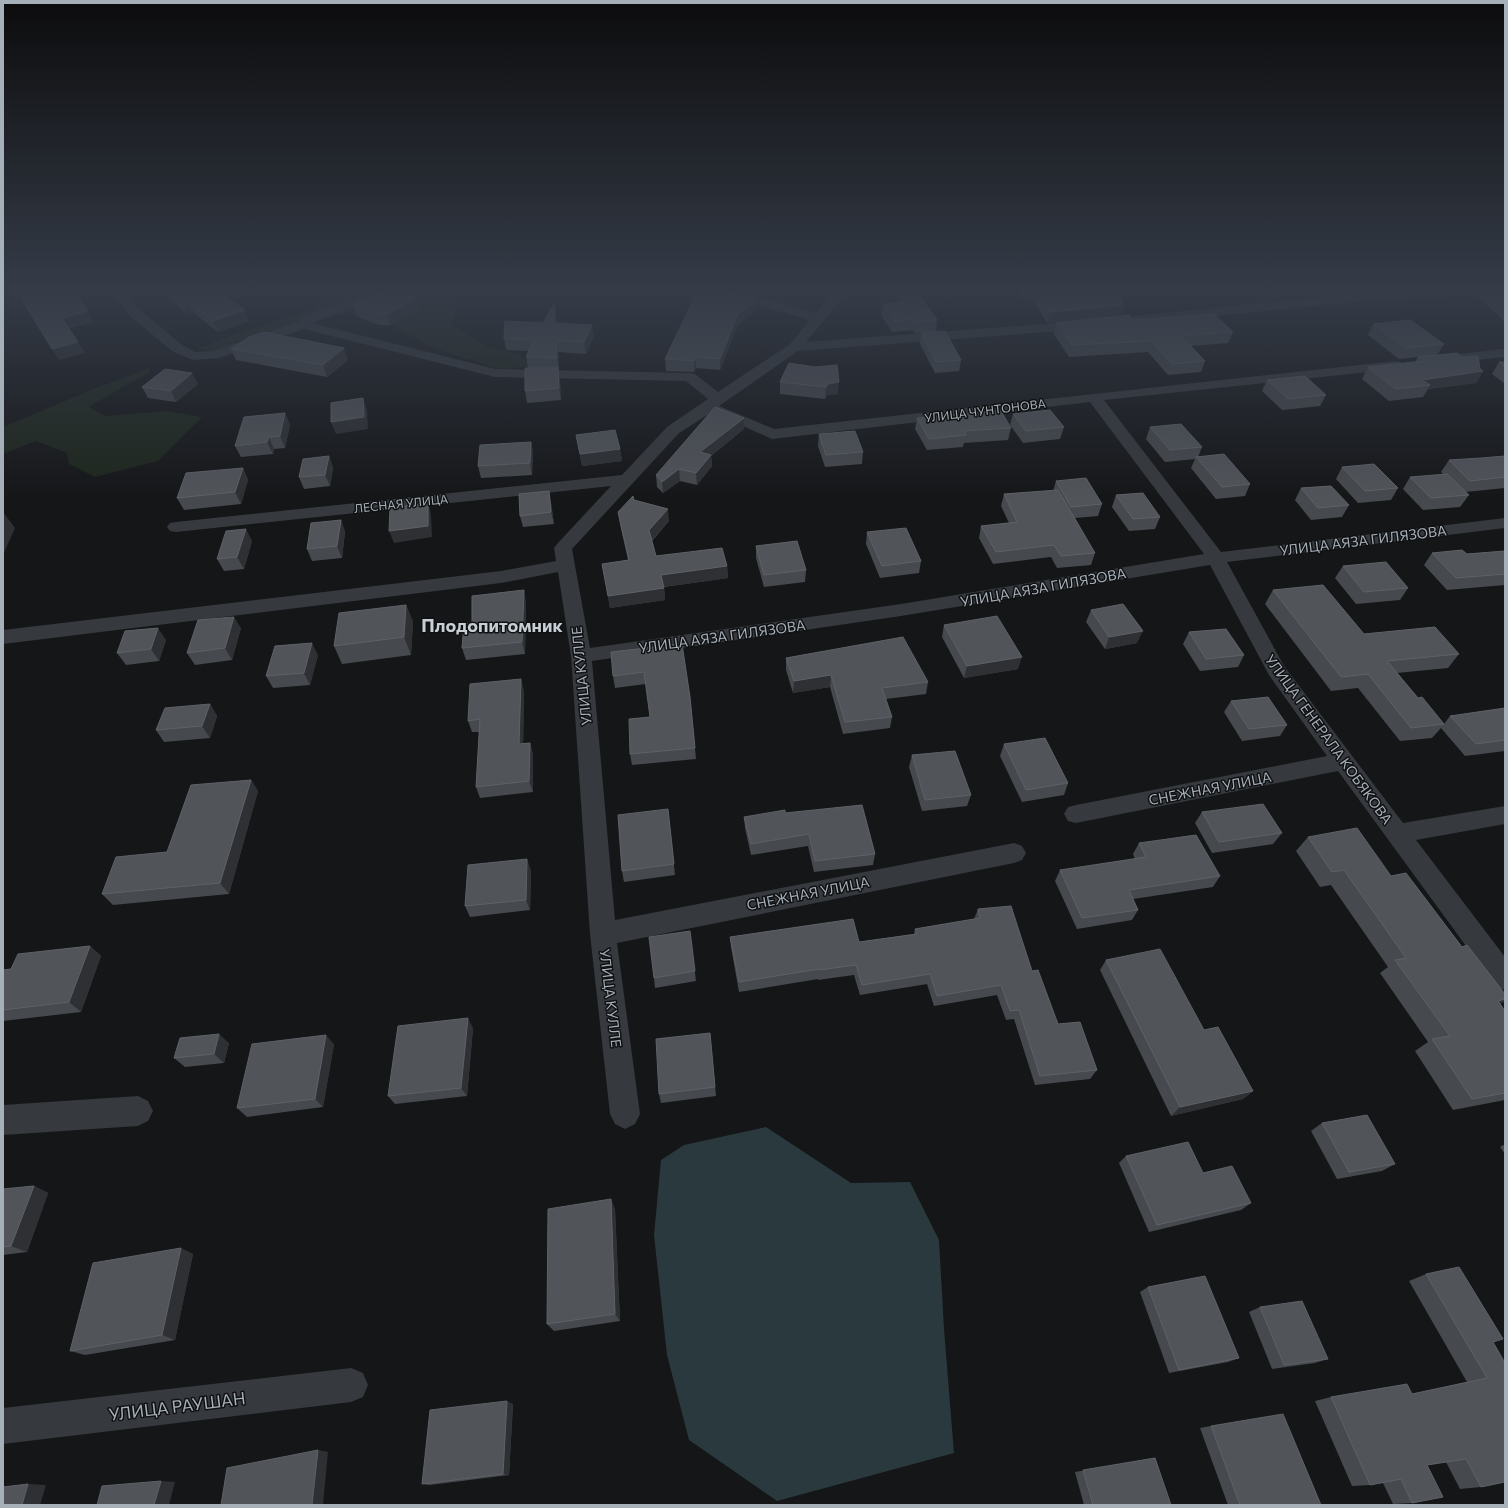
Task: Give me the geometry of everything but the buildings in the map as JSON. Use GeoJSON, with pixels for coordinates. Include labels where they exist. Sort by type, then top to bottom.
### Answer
{"type":"FeatureCollection","features":[{"type":"Feature","properties":{"kind":"street","name":"УЛИЦА ЧУНТОНОВА"},"geometry":{"type":"LineString","coordinates":[[439,358],[495,372],[525,375],[690,377],[713,403],[772,434],[1410,363]]}},
{"type":"Feature","properties":{"kind":"street","name":"УЛИЦА КУЛЛЕ"},"geometry":{"type":"LineString","coordinates":[[626,1114],[603,934],[581,656],[563,548],[673,430],[778,358]]}},
{"type":"Feature","properties":{"kind":"street"},"geometry":{"type":"LineString","coordinates":[[1434,361],[1457,358]]}},
{"type":"Feature","properties":{"kind":"street","name":"УЛИЦА ГЕНЕРАЛА КОБЯКОВА"},"geometry":{"type":"LineString","coordinates":[[1094,397],[1216,558],[1276,670],[1505,978]]}},
{"type":"Feature","properties":{"kind":"street","name":"ЛЕСНАЯ УЛИЦА"},"geometry":{"type":"LineString","coordinates":[[176,527],[626,480]]}},
{"type":"Feature","properties":{"kind":"street","name":"УЛИЦА АЯЗА ГИЛЯЗОВА"},"geometry":{"type":"LineString","coordinates":[[581,656],[901,610],[1216,558],[1505,523]]}},
{"type":"Feature","properties":{"kind":"street"},"geometry":{"type":"LineString","coordinates":[[3,637],[501,577],[565,565]]}},
{"type":"Feature","properties":{"kind":"street","name":"СНЕЖНАЯ УЛИЦА"},"geometry":{"type":"LineString","coordinates":[[1076,814],[1344,761]]}},
{"type":"Feature","properties":{"kind":"street"},"geometry":{"type":"LineString","coordinates":[[1398,834],[1505,815]]}},
{"type":"Feature","properties":{"kind":"street","name":"СНЕЖНАЯ УЛИЦА"},"geometry":{"type":"LineString","coordinates":[[603,934],[1014,853]]}},
{"type":"Feature","properties":{"kind":"street"},"geometry":{"type":"LineString","coordinates":[[3,1120],[138,1110]]}},
{"type":"Feature","properties":{"kind":"street","name":"УЛИЦА РАУШАН"},"geometry":{"type":"LineString","coordinates":[[3,1426],[351,1385]]}},
{"type":"Feature","properties":{"kind":"shaded area"},"geometry":{"type":"Polygon","coordinates":[[[466,358],[524,358],[530,367],[499,369],[466,358]]]}},
{"type":"Feature","properties":{"kind":"shaded area"},"geometry":{"type":"Polygon","coordinates":[[[150,368],[149,373],[89,407],[105,416],[166,411],[202,417],[158,461],[95,477],[69,464],[67,453],[36,441],[3,454],[3,427],[96,388],[150,368]]]}},
{"type":"Feature","properties":{"kind":"shaded area"},"geometry":{"type":"Polygon","coordinates":[[[766,1127],[851,1183],[910,1182],[939,1240],[944,1329],[954,1453],[777,1501],[689,1440],[667,1355],[654,1235],[661,1160],[684,1145],[766,1127]]]}},
{"type":"Feature","properties":{"kind":"district","name":"Плодопитомник"},"geometry":{"type":"Point","coordinates":[492,625]}}]}
